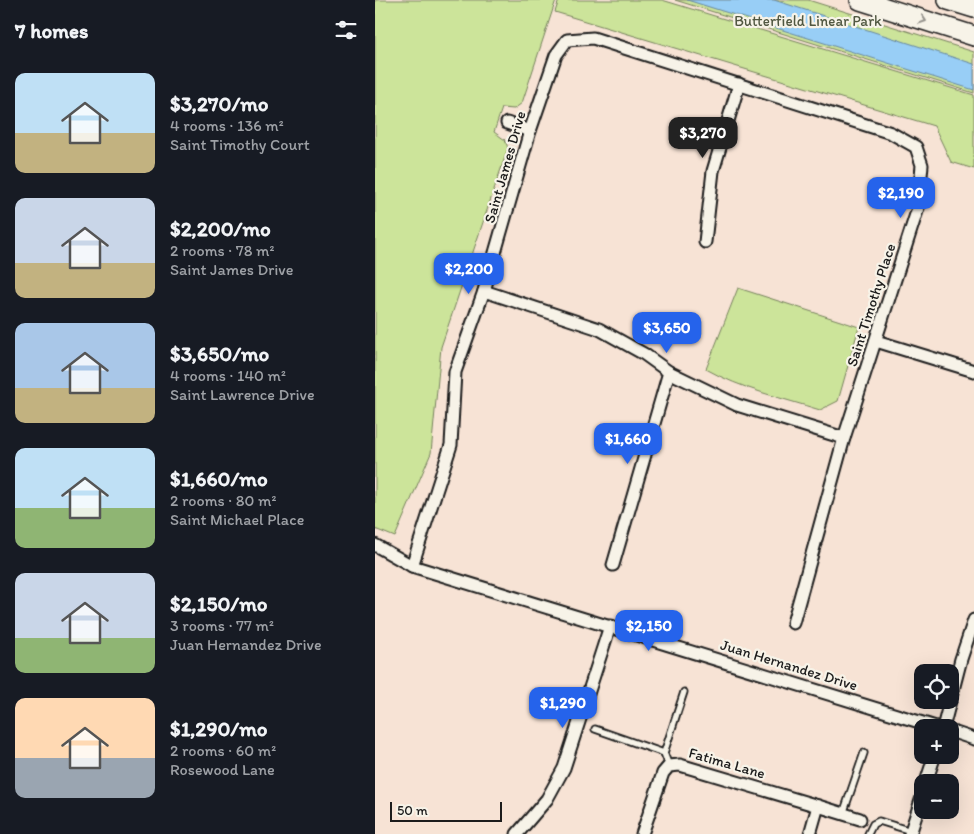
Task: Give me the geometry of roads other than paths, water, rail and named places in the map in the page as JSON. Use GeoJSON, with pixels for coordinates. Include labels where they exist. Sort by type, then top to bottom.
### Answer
{"type":"FeatureCollection","features":[{"type":"Feature","properties":{"kind":"main road"},"geometry":{"type":"LineString","coordinates":[[860,0],[974,36]]}},
{"type":"Feature","properties":{"kind":"main road"},"geometry":{"type":"LineString","coordinates":[[948,0],[974,8]]}},
{"type":"Feature","properties":{"kind":"street","name":"Saint Timothy Place"},"geometry":{"type":"LineString","coordinates":[[567,40],[593,38],[891,133],[916,146],[922,165],[918,208],[844,438],[793,623]]}},
{"type":"Feature","properties":{"kind":"street","name":"Saint James Drive"},"geometry":{"type":"LineString","coordinates":[[412,566],[451,445],[455,372],[484,291],[530,131],[556,55],[567,40]]}},
{"type":"Feature","properties":{"kind":"street"},"geometry":{"type":"LineString","coordinates":[[705,242],[713,171],[739,84]]}},
{"type":"Feature","properties":{"kind":"street"},"geometry":{"type":"LineString","coordinates":[[507,123],[530,131]]}},
{"type":"Feature","properties":{"kind":"street"},"geometry":{"type":"LineString","coordinates":[[484,291],[599,329],[644,354],[669,372],[737,405],[844,438]]}},
{"type":"Feature","properties":{"kind":"street"},"geometry":{"type":"LineString","coordinates":[[876,341],[974,371]]}},
{"type":"Feature","properties":{"kind":"street"},"geometry":{"type":"LineString","coordinates":[[613,565],[669,372]]}},
{"type":"Feature","properties":{"kind":"street","name":"Juan Hernandez Drive"},"geometry":{"type":"LineString","coordinates":[[375,546],[412,566],[914,720]]}},
{"type":"Feature","properties":{"kind":"street"},"geometry":{"type":"LineString","coordinates":[[945,719],[961,659],[974,620]]}},
{"type":"Feature","properties":{"kind":"street"},"geometry":{"type":"LineString","coordinates":[[517,834],[547,798],[565,768],[610,626]]}},
{"type":"Feature","properties":{"kind":"street"},"geometry":{"type":"LineString","coordinates":[[959,734],[974,739]]}},
{"type":"Feature","properties":{"kind":"street","name":"Fatima Lane"},"geometry":{"type":"LineString","coordinates":[[642,834],[663,773],[669,766],[680,765],[859,819]]}},
{"type":"Feature","properties":{"kind":"street"},"geometry":{"type":"LineString","coordinates":[[810,834],[818,806]]}},
{"type":"Feature","properties":{"kind":"street"},"geometry":{"type":"LineString","coordinates":[[910,833],[915,819]]}},
{"type":"Feature","properties":{"kind":"lane"},"geometry":{"type":"LineString","coordinates":[[669,766],[664,754],[684,692]]}},
{"type":"Feature","properties":{"kind":"lane"},"geometry":{"type":"LineString","coordinates":[[595,729],[664,754]]}},
{"type":"Feature","properties":{"kind":"lane"},"geometry":{"type":"LineString","coordinates":[[843,814],[864,753]]}},
{"type":"Feature","properties":{"kind":"lane"},"geometry":{"type":"LineString","coordinates":[[868,834],[873,824],[879,821],[910,833]]}},
{"type":"Feature","properties":{"kind":"water","name":"Butterfield Linear Park"},"geometry":{"type":"Polygon","coordinates":[[[687,0],[774,0],[974,64],[974,90],[687,0]]]}}]}
